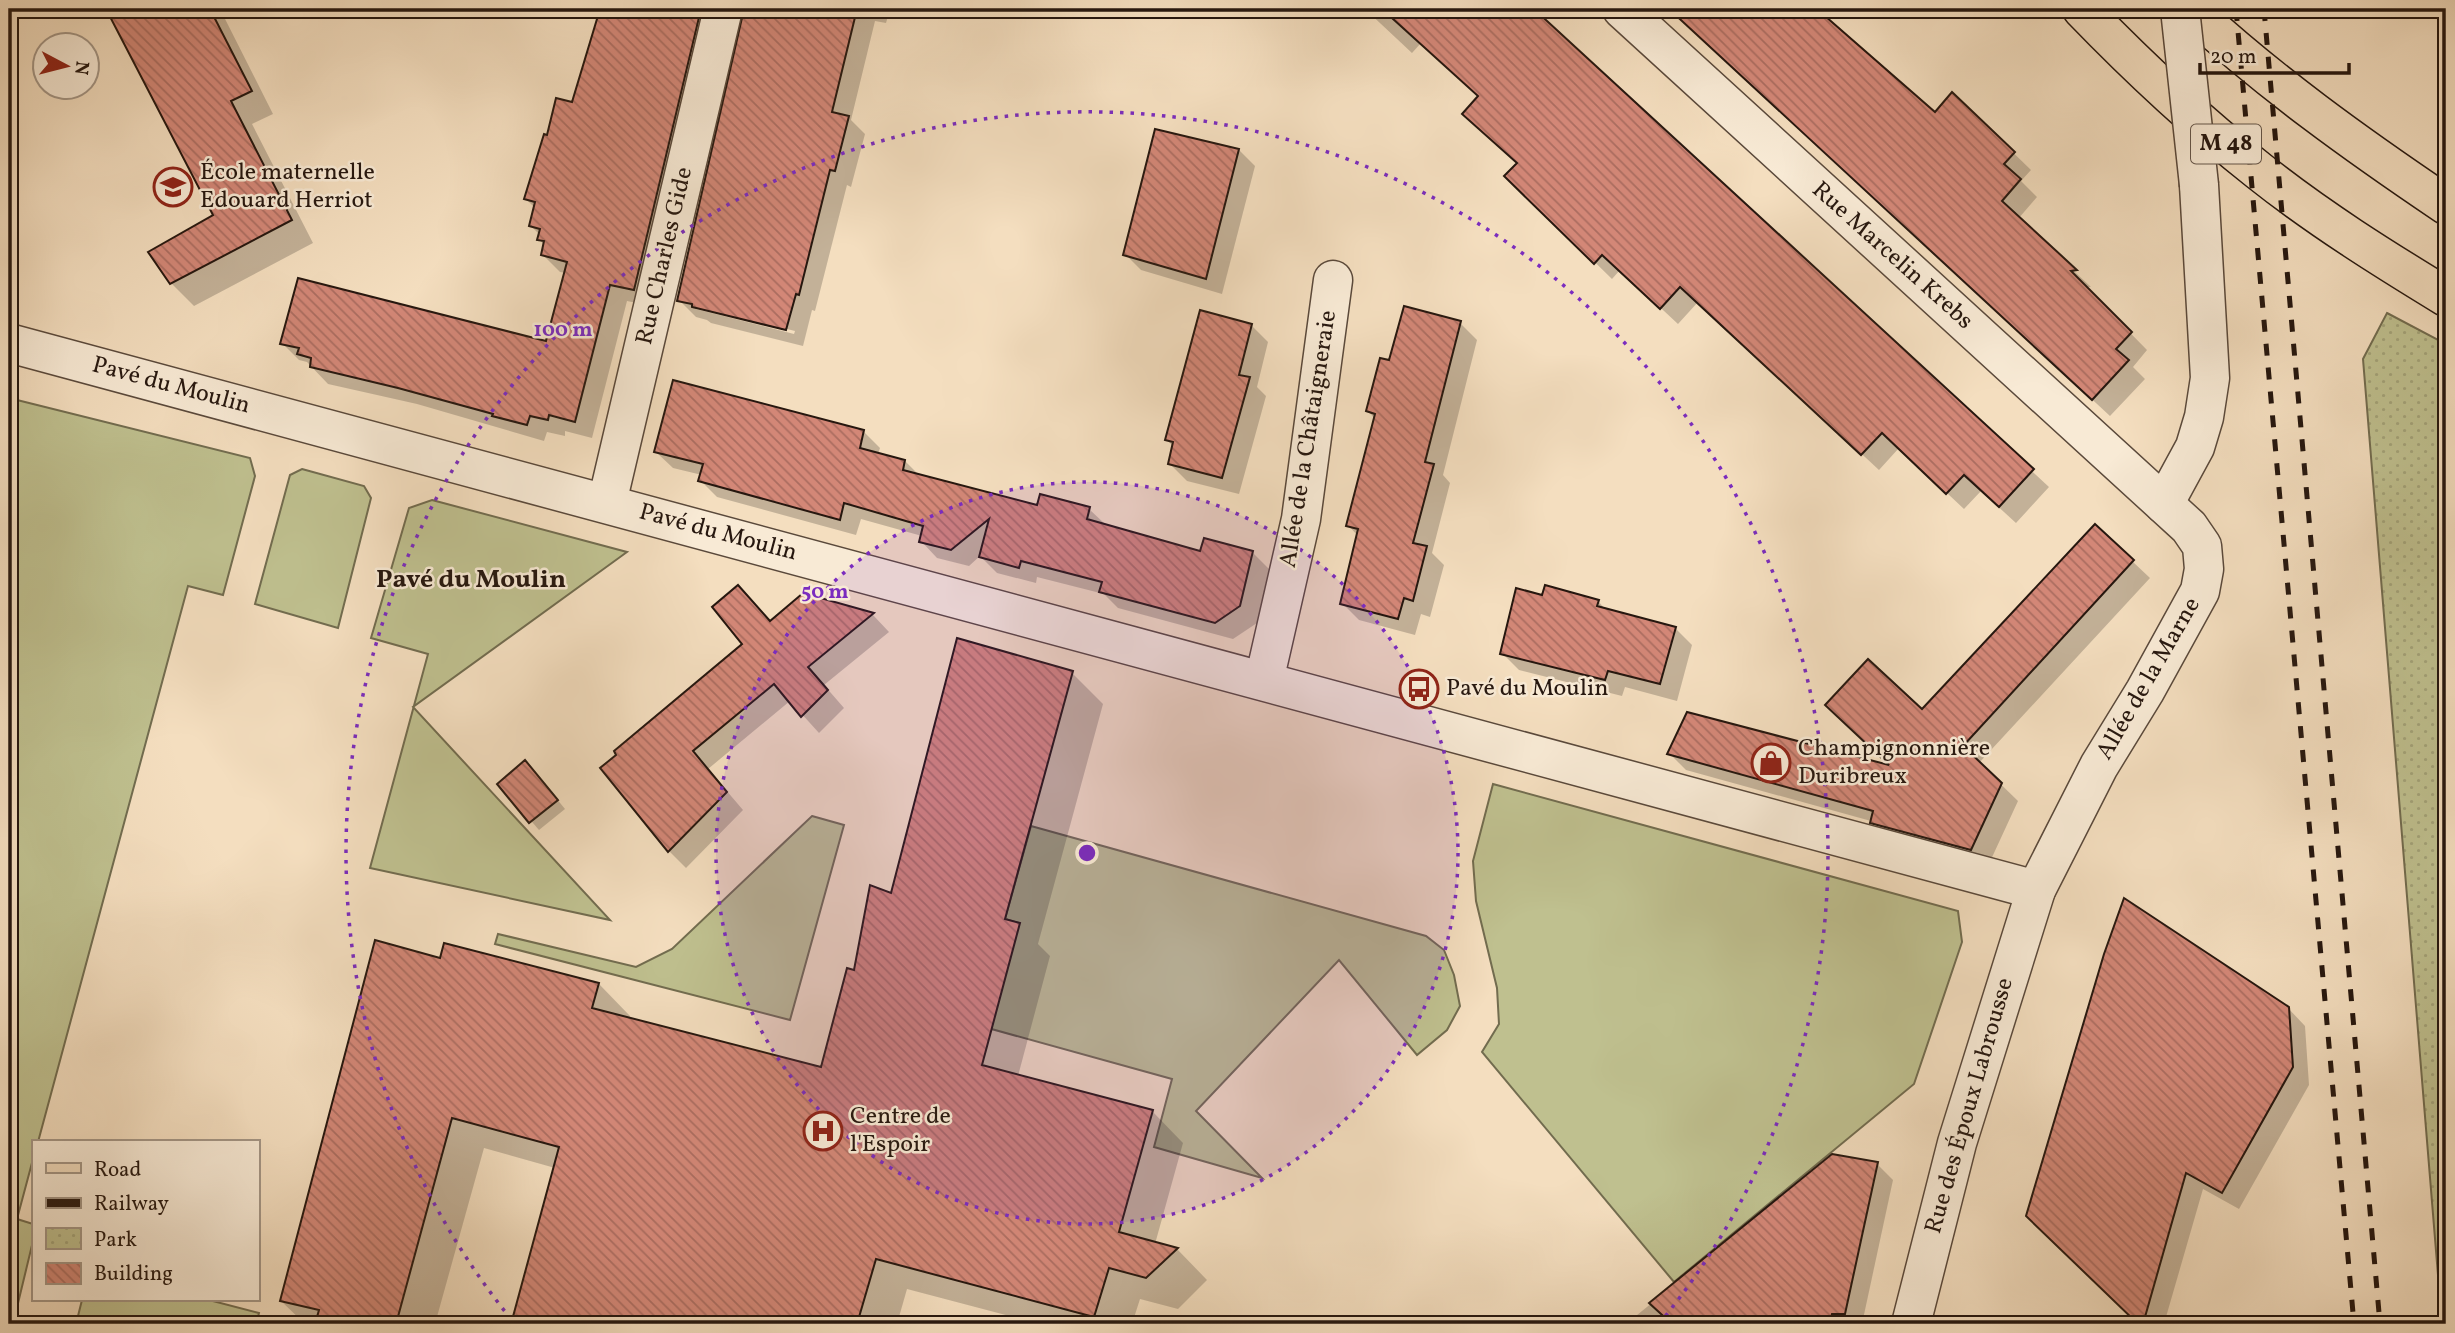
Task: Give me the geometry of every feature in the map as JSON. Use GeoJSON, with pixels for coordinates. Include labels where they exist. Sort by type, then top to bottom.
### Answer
{"type":"FeatureCollection","features":[{"type":"Feature","properties":{"kind":"main road","name":"M 48"},"geometry":{"type":"LineString","coordinates":[[2082,9],[2215,134],[2262,173],[2385,260],[2446,297]]}},
{"type":"Feature","properties":{"kind":"main road"},"geometry":{"type":"LineString","coordinates":[[2190,9],[2343,134],[2446,205]]}},
{"type":"Feature","properties":{"kind":"street","name":"Rue Charles Gide"},"geometry":{"type":"LineString","coordinates":[[607,503],[723,9]]}},
{"type":"Feature","properties":{"kind":"street","name":"Rue Marcelin Krebs"},"geometry":{"type":"LineString","coordinates":[[1622,9],[2164,504]]}},
{"type":"Feature","properties":{"kind":"street"},"geometry":{"type":"LineString","coordinates":[[2164,504],[2195,447],[2204,417],[2210,378],[2199,185],[2180,9]]}},
{"type":"Feature","properties":{"kind":"street","name":"Allée de la Châtaigneraie"},"geometry":{"type":"LineString","coordinates":[[1264,681],[1301,519],[1333,280]]}},
{"type":"Feature","properties":{"kind":"street","name":"Pavé du Moulin"},"geometry":{"type":"LineString","coordinates":[[9,343],[2036,890]]}},
{"type":"Feature","properties":{"kind":"street","name":"Allée de la Marne"},"geometry":{"type":"LineString","coordinates":[[2036,890],[2099,766],[2145,691],[2200,591],[2204,569],[2202,546],[2189,527],[2164,504]]}},
{"type":"Feature","properties":{"kind":"street","name":"Rue des Époux Labrousse"},"geometry":{"type":"LineString","coordinates":[[1911,1324],[1957,1143],[2036,890]]}},
{"type":"Feature","properties":{"kind":"green space"},"geometry":{"type":"Polygon","coordinates":[[[2387,313],[2446,344],[2446,1324],[2442,1324],[2363,359],[2387,313]]]}},
{"type":"Feature","properties":{"kind":"green space"},"geometry":{"type":"Polygon","coordinates":[[[9,398],[250,458],[255,476],[223,595],[188,586],[39,1140],[32,1140],[32,1163],[17,1219],[32,1224],[32,1245],[13,1324],[9,1324],[9,398]]]}},
{"type":"Feature","properties":{"kind":"green space"},"geometry":{"type":"Polygon","coordinates":[[[302,469],[364,486],[371,498],[338,628],[255,604],[290,475],[302,469]]]}},
{"type":"Feature","properties":{"kind":"green space"},"geometry":{"type":"Polygon","coordinates":[[[432,500],[627,552],[414,706],[428,654],[371,638],[409,508],[432,500]]]}},
{"type":"Feature","properties":{"kind":"green space"},"geometry":{"type":"Polygon","coordinates":[[[413,708],[610,920],[370,868],[413,708]]]}},
{"type":"Feature","properties":{"kind":"green space"},"geometry":{"type":"Polygon","coordinates":[[[1493,784],[1958,911],[1962,942],[1914,1084],[1674,1282],[1482,1052],[1499,1024],[1497,988],[1476,901],[1473,861],[1493,784]]]}},
{"type":"Feature","properties":{"kind":"green space"},"geometry":{"type":"Polygon","coordinates":[[[812,816],[844,825],[790,1020],[495,944],[498,934],[636,967],[672,949],[812,816]]]}},
{"type":"Feature","properties":{"kind":"green space"},"geometry":{"type":"Polygon","coordinates":[[[1031,826],[1426,936],[1444,950],[1454,975],[1460,1006],[1447,1030],[1417,1055],[1339,960],[1196,1111],[1262,1178],[1154,1147],[1172,1079],[912,1007],[1019,923],[1005,919],[1031,826]]]}},
{"type":"Feature","properties":{"kind":"green space"},"geometry":{"type":"Polygon","coordinates":[[[82,1302],[217,1302],[259,1313],[256,1324],[76,1324],[82,1302]]]}},
{"type":"Feature","properties":{"kind":"building"},"geometry":{"type":"Polygon","coordinates":[[[106,9],[210,9],[252,91],[231,101],[292,220],[170,284],[148,252],[213,215],[106,9]]]}},
{"type":"Feature","properties":{"kind":"building"},"geometry":{"type":"Polygon","coordinates":[[[600,9],[701,9],[634,290],[610,285],[575,422],[549,415],[548,420],[530,416],[527,425],[492,416],[493,414],[398,388],[310,367],[311,358],[297,354],[299,348],[280,344],[298,278],[546,341],[567,262],[541,255],[544,241],[537,240],[540,229],[529,226],[535,202],[524,199],[544,134],[547,135],[556,98],[572,102],[600,9]]]}},
{"type":"Feature","properties":{"kind":"building"},"geometry":{"type":"Polygon","coordinates":[[[744,9],[857,9],[832,112],[849,116],[835,171],[830,170],[799,295],[796,294],[786,330],[677,301],[744,9]]]}},
{"type":"Feature","properties":{"kind":"building"},"geometry":{"type":"Polygon","coordinates":[[[1382,9],[1534,9],[2034,469],[1999,507],[1964,475],[1946,494],[1882,433],[1861,455],[1680,287],[1660,309],[1602,255],[1594,264],[1504,176],[1517,163],[1462,114],[1478,96],[1382,9]]]}},
{"type":"Feature","properties":{"kind":"building"},"geometry":{"type":"Polygon","coordinates":[[[1669,9],[1817,9],[1935,112],[1952,92],[2015,152],[2004,164],[2021,179],[2002,201],[2077,270],[2071,271],[2132,332],[2116,349],[2129,360],[2092,400],[1669,9]]]}},
{"type":"Feature","properties":{"kind":"building"},"geometry":{"type":"Polygon","coordinates":[[[1155,129],[1239,149],[1206,279],[1123,255],[1155,129]]]}},
{"type":"Feature","properties":{"kind":"building"},"geometry":{"type":"Polygon","coordinates":[[[1404,306],[1461,321],[1425,462],[1434,464],[1413,543],[1427,546],[1413,601],[1404,598],[1398,619],[1340,604],[1358,529],[1346,526],[1375,414],[1366,411],[1380,358],[1389,360],[1404,306]]]}},
{"type":"Feature","properties":{"kind":"building"},"geometry":{"type":"Polygon","coordinates":[[[1200,310],[1252,324],[1239,375],[1250,377],[1222,478],[1168,464],[1173,442],[1165,440],[1200,310]]]}},
{"type":"Feature","properties":{"kind":"building"},"geometry":{"type":"Polygon","coordinates":[[[673,380],[864,430],[860,448],[905,460],[903,470],[1037,505],[1040,494],[1090,507],[1087,519],[1200,551],[1204,538],[1253,551],[1240,606],[1215,623],[1099,592],[1102,582],[1021,561],[1019,568],[979,557],[989,519],[951,550],[919,542],[923,526],[844,503],[840,520],[698,481],[703,464],[654,452],[673,380]]]}},
{"type":"Feature","properties":{"kind":"building"},"geometry":{"type":"Polygon","coordinates":[[[2095,524],[2134,560],[1963,746],[2002,783],[1971,850],[1870,823],[1873,811],[1667,754],[1687,712],[1889,765],[1825,705],[1868,659],[1922,709],[2095,524]]]}},
{"type":"Feature","properties":{"kind":"building"},"geometry":{"type":"Polygon","coordinates":[[[738,585],[770,621],[803,593],[874,613],[808,667],[828,690],[801,717],[774,684],[693,751],[727,792],[668,852],[600,768],[616,755],[614,751],[742,644],[712,607],[738,585]]]}},
{"type":"Feature","properties":{"kind":"building"},"geometry":{"type":"Polygon","coordinates":[[[1545,585],[1599,600],[1597,606],[1676,627],[1660,684],[1608,671],[1605,680],[1500,654],[1516,588],[1542,595],[1545,585]]]}},
{"type":"Feature","properties":{"kind":"building","name":"Centre de l'Espoir"},"geometry":{"type":"Polygon","coordinates":[[[957,638],[1073,671],[1005,919],[1020,923],[982,1065],[1153,1110],[1119,1232],[1178,1248],[1146,1278],[1109,1268],[1094,1317],[876,1259],[857,1324],[511,1324],[559,1147],[452,1118],[396,1324],[315,1324],[319,1310],[280,1301],[375,940],[440,958],[444,943],[599,983],[592,1008],[821,1067],[847,968],[854,970],[870,885],[891,893],[957,638]]]}},
{"type":"Feature","properties":{"kind":"building"},"geometry":{"type":"Polygon","coordinates":[[[525,760],[558,800],[529,823],[497,784],[525,760]]]}},
{"type":"Feature","properties":{"kind":"building"},"geometry":{"type":"Polygon","coordinates":[[[2124,898],[2289,1007],[2293,1067],[2222,1193],[2186,1173],[2143,1324],[2138,1324],[2026,1216],[2104,954],[2124,898]]]}},
{"type":"Feature","properties":{"kind":"building"},"geometry":{"type":"Polygon","coordinates":[[[1832,1154],[1878,1162],[1845,1314],[1832,1314],[1830,1324],[1672,1324],[1649,1303],[1832,1154]]]}},
{"type":"Feature","properties":{"kind":"railway"},"geometry":{"type":"LineString","coordinates":[[2236,9],[2354,1324]]}},
{"type":"Feature","properties":{"kind":"railway"},"geometry":{"type":"LineString","coordinates":[[2264,9],[2380,1324]]}},
{"type":"Feature","properties":{"kind":"place","name":"École maternelle Edouard Herriot"},"geometry":{"type":"Point","coordinates":[173,187]}},
{"type":"Feature","properties":{"kind":"place","name":"Pavé du Moulin"},"geometry":{"type":"Point","coordinates":[1419,689]}},
{"type":"Feature","properties":{"kind":"place","name":"Champignonnière Duribreux"},"geometry":{"type":"Point","coordinates":[1771,763]}},
{"type":"Feature","properties":{"kind":"place","name":"Centre de l'Espoir"},"geometry":{"type":"Point","coordinates":[823,1131]}},
{"type":"Feature","properties":{"kind":"district","name":"Pavé du Moulin"},"geometry":{"type":"Point","coordinates":[471,580]}}]}
